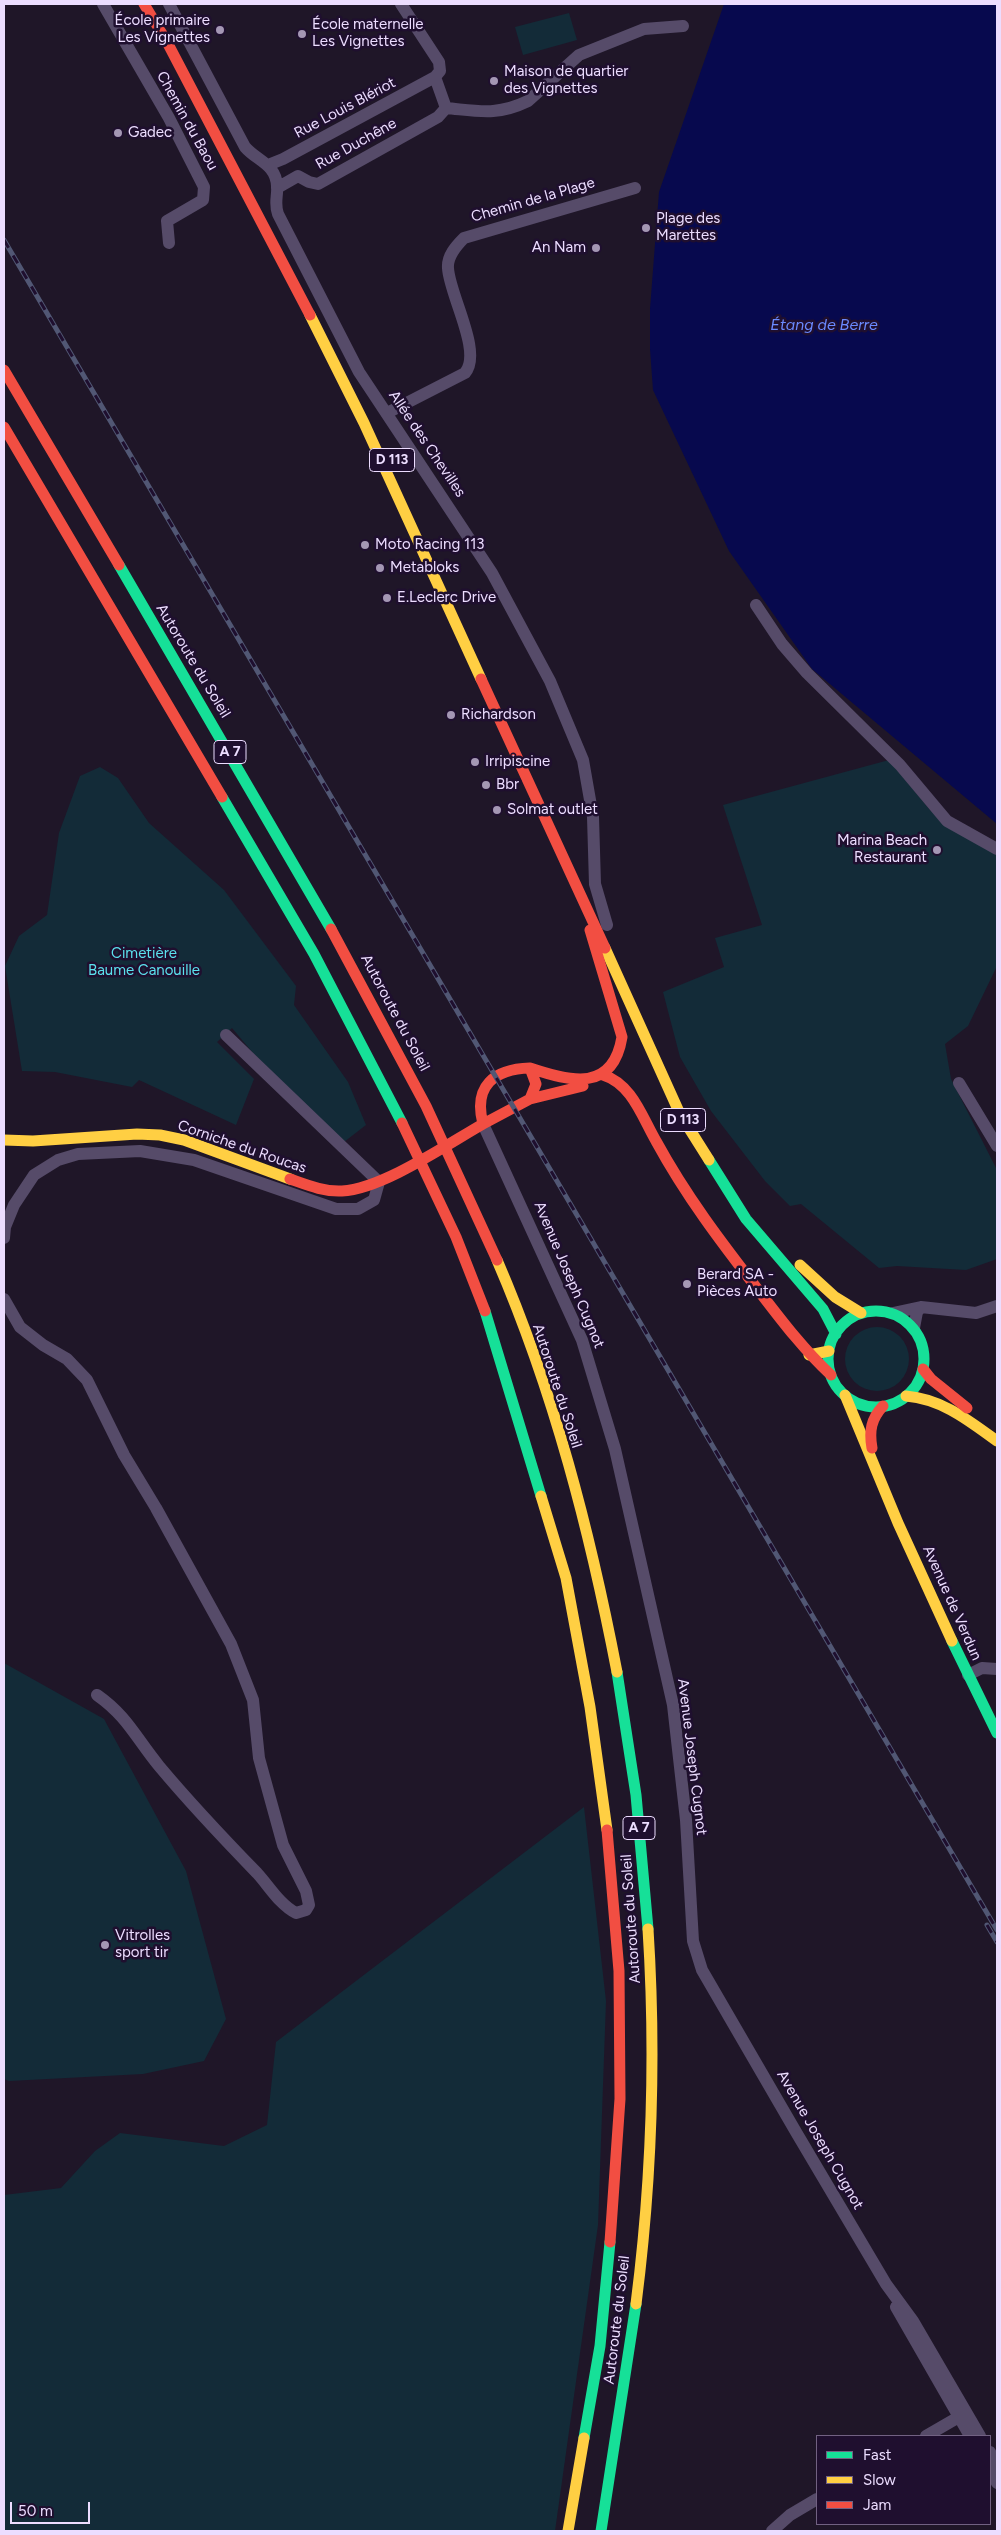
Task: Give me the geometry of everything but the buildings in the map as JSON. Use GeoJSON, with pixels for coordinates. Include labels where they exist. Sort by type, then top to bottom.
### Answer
{"type":"FeatureCollection","features":[{"type":"Feature","properties":{"kind":"main road","name":"D 113"},"geometry":{"type":"LineString","coordinates":[[144,4],[167,42],[288,271],[359,414],[680,1114],[746,1219],[823,1309],[836,1334]]}},
{"type":"Feature","properties":{"kind":"main road"},"geometry":{"type":"LineString","coordinates":[[158,4],[243,160]]}},
{"type":"Feature","properties":{"kind":"main road","name":"D 113"},"geometry":{"type":"LineString","coordinates":[[266,203],[374,419],[695,1120],[750,1206],[805,1271],[835,1297],[861,1313]]}},
{"type":"Feature","properties":{"kind":"main road","name":"Autoroute du Soleil"},"geometry":{"type":"LineString","coordinates":[[4,370],[224,742],[336,936],[447,1144],[501,1268],[545,1388],[590,1544],[623,1705],[642,1843],[651,1979],[650,2120],[644,2226],[632,2338],[601,2531]]}},
{"type":"Feature","properties":{"kind":"main road","name":"Autoroute du Soleil"},"geometry":{"type":"LineString","coordinates":[[4,427],[314,954],[424,1165],[456,1237],[489,1320],[566,1578],[590,1707],[607,1826],[618,1971],[620,2099],[612,2217],[600,2346],[568,2531]]}},
{"type":"Feature","properties":{"kind":"main road"},"geometry":{"type":"LineString","coordinates":[[574,880],[622,1037],[622,1051],[617,1063],[603,1075]]}},
{"type":"Feature","properties":{"kind":"main road"},"geometry":{"type":"LineString","coordinates":[[483,1124],[478,1112],[479,1098],[483,1086],[504,1072],[517,1067],[530,1068],[567,1079],[603,1075],[621,1082],[631,1095],[670,1167],[704,1221],[808,1356],[832,1375],[846,1395],[868,1456],[882,1485]]}},
{"type":"Feature","properties":{"kind":"main road"},"geometry":{"type":"LineString","coordinates":[[530,1068],[536,1082],[530,1099]]}},
{"type":"Feature","properties":{"kind":"main road","name":"Corniche du Roucas"},"geometry":{"type":"LineString","coordinates":[[4,1140],[32,1141],[137,1134],[160,1135],[184,1140],[315,1188],[340,1191],[360,1190],[379,1182],[530,1099],[570,1087],[601,1084],[613,1086],[631,1095]]}},
{"type":"Feature","properties":{"kind":"main road"},"geometry":{"type":"LineString","coordinates":[[832,1375],[829,1351],[842,1325],[861,1313],[877,1311],[892,1313],[914,1328],[921,1341],[924,1355],[923,1369],[916,1384],[906,1396]]}},
{"type":"Feature","properties":{"kind":"main road"},"geometry":{"type":"LineString","coordinates":[[808,1356],[829,1351]]}},
{"type":"Feature","properties":{"kind":"main road"},"geometry":{"type":"LineString","coordinates":[[923,1369],[931,1379],[997,1428]]}},
{"type":"Feature","properties":{"kind":"main road"},"geometry":{"type":"LineString","coordinates":[[846,1395],[863,1404],[884,1406]]}},
{"type":"Feature","properties":{"kind":"main road"},"geometry":{"type":"LineString","coordinates":[[882,1485],[869,1430],[872,1420],[884,1406],[906,1396],[923,1396],[946,1406],[997,1441]]}},
{"type":"Feature","properties":{"kind":"main road","name":"Avenue de Verdun"},"geometry":{"type":"LineString","coordinates":[[882,1485],[968,1675],[997,1733]]}},
{"type":"Feature","properties":{"kind":"street","name":"Chemin du Baou"},"geometry":{"type":"LineString","coordinates":[[103,4],[169,118],[204,187],[204,200],[167,221],[169,243]]}},
{"type":"Feature","properties":{"kind":"street"},"geometry":{"type":"LineString","coordinates":[[169,4],[245,147],[268,165]]}},
{"type":"Feature","properties":{"kind":"street"},"geometry":{"type":"LineString","coordinates":[[401,4],[439,62],[440,72],[435,77],[446,108],[480,113],[500,112],[528,101],[579,55],[644,29],[683,26]]}},
{"type":"Feature","properties":{"kind":"street","name":"Rue Louis Blériot"},"geometry":{"type":"LineString","coordinates":[[268,165],[283,159],[435,77]]}},
{"type":"Feature","properties":{"kind":"street","name":"Rue Duchêne"},"geometry":{"type":"LineString","coordinates":[[277,188],[298,176],[318,184],[438,117],[446,108]]}},
{"type":"Feature","properties":{"kind":"street"},"geometry":{"type":"LineString","coordinates":[[283,159],[298,176]]}},
{"type":"Feature","properties":{"kind":"street","name":"Allée des Chevilles"},"geometry":{"type":"LineString","coordinates":[[268,165],[277,188],[275,206],[278,214],[359,372],[492,572],[550,681],[583,760],[593,817],[595,884],[607,925]]}},
{"type":"Feature","properties":{"kind":"street","name":"Chemin de la Plage"},"geometry":{"type":"LineString","coordinates":[[386,413],[465,373],[470,367],[471,359],[466,337],[447,267],[453,249],[464,238],[635,188]]}},
{"type":"Feature","properties":{"kind":"street"},"geometry":{"type":"LineString","coordinates":[[756,605],[778,639],[806,673],[900,766],[947,821],[997,849]]}},
{"type":"Feature","properties":{"kind":"street"},"geometry":{"type":"LineString","coordinates":[[4,1238],[5,1227],[14,1204],[34,1175],[58,1160],[78,1154],[140,1151],[194,1160],[336,1209],[358,1209],[374,1200],[379,1182],[226,1035]]}},
{"type":"Feature","properties":{"kind":"street"},"geometry":{"type":"LineString","coordinates":[[959,1083],[997,1146]]}},
{"type":"Feature","properties":{"kind":"street","name":"Avenue Joseph Cugnot"},"geometry":{"type":"LineString","coordinates":[[483,1124],[582,1340],[616,1449],[673,1705],[686,1820],[693,1941],[702,1970],[886,2284],[913,2321],[962,2415],[970,2435]]}},
{"type":"Feature","properties":{"kind":"street"},"geometry":{"type":"LineString","coordinates":[[4,1299],[20,1327],[43,1345],[68,1359],[86,1380],[124,1455],[156,1508],[231,1644],[253,1700],[259,1758],[283,1846],[306,1891],[309,1905],[306,1910],[296,1913],[286,1908],[271,1888],[186,1798],[138,1741],[129,1723],[114,1707],[97,1695]]}},
{"type":"Feature","properties":{"kind":"street"},"geometry":{"type":"LineString","coordinates":[[892,1313],[922,1307],[976,1313],[997,1306]]}},
{"type":"Feature","properties":{"kind":"street"},"geometry":{"type":"LineString","coordinates":[[914,1328],[917,1312],[922,1307]]}},
{"type":"Feature","properties":{"kind":"street"},"geometry":{"type":"LineString","coordinates":[[968,1675],[982,1668],[997,1669]]}},
{"type":"Feature","properties":{"kind":"street"},"geometry":{"type":"LineString","coordinates":[[928,2435],[962,2415]]}},
{"type":"Feature","properties":{"kind":"street","name":"Avenue Joseph Cugnot"},"geometry":{"type":"LineString","coordinates":[[962,2415],[979,2435]]}},
{"type":"Feature","properties":{"kind":"street"},"geometry":{"type":"LineString","coordinates":[[991,2454],[997,2465]]}},
{"type":"Feature","properties":{"kind":"street"},"geometry":{"type":"LineString","coordinates":[[991,2472],[997,2484]]}},
{"type":"Feature","properties":{"kind":"street"},"geometry":{"type":"LineString","coordinates":[[772,2531],[790,2515],[816,2501]]}},
{"type":"Feature","properties":{"kind":"green space"},"geometry":{"type":"Polygon","coordinates":[[[569,13],[577,40],[523,55],[515,27],[569,13]]]}},
{"type":"Feature","properties":{"kind":"green space"},"geometry":{"type":"Polygon","coordinates":[[[889,760],[930,810],[997,852],[997,966],[968,1026],[945,1044],[951,1079],[997,1170],[997,1259],[966,1270],[897,1266],[879,1268],[801,1204],[790,1206],[765,1181],[711,1111],[680,1057],[663,992],[724,967],[715,938],[762,925],[723,805],[889,760]]]}},
{"type":"Feature","properties":{"kind":"green space","name":"Cimetière Baume Canouille"},"geometry":{"type":"Polygon","coordinates":[[[100,767],[118,778],[149,823],[224,890],[296,986],[294,1005],[348,1082],[366,1125],[344,1142],[253,1053],[232,1028],[217,1042],[254,1079],[236,1125],[139,1080],[132,1087],[55,1072],[22,1071],[5,966],[19,936],[47,915],[59,833],[80,776],[100,767]]]}},
{"type":"Feature","properties":{"kind":"green space"},"geometry":{"type":"Polygon","coordinates":[[[877,1327],[889,1329],[900,1336],[907,1347],[909,1359],[907,1371],[900,1382],[889,1389],[877,1391],[865,1389],[854,1382],[847,1371],[845,1359],[847,1347],[854,1336],[865,1329],[877,1327]]]}},
{"type":"Feature","properties":{"kind":"green space","name":"Vitrolles sport tir"},"geometry":{"type":"Polygon","coordinates":[[[4,1663],[104,1719],[186,1871],[226,2019],[204,2061],[143,2074],[9,2081],[4,2079],[4,1663]]]}},
{"type":"Feature","properties":{"kind":"green space"},"geometry":{"type":"Polygon","coordinates":[[[584,1807],[606,2001],[598,2225],[555,2531],[4,2531],[4,2195],[61,2188],[95,2151],[120,2133],[224,2146],[267,2125],[276,2042],[584,1807]]]}},
{"type":"Feature","properties":{"kind":"water","name":"Étang de Berre"},"geometry":{"type":"Polygon","coordinates":[[[724,4],[997,4],[997,824],[812,669],[729,551],[653,390],[650,309],[659,192],[724,4]]]}},
{"type":"Feature","properties":{"kind":"railway"},"geometry":{"type":"LineString","coordinates":[[4,240],[997,1930]]}},
{"type":"Feature","properties":{"kind":"railway"},"geometry":{"type":"LineString","coordinates":[[987,1925],[997,1942]]}},
{"type":"Feature","properties":{"kind":"traffic: fast"},"geometry":{"type":"LineString","coordinates":[[119,565],[331,929]]}},
{"type":"Feature","properties":{"kind":"traffic: fast"},"geometry":{"type":"LineString","coordinates":[[222,797],[314,954],[402,1123]]}},
{"type":"Feature","properties":{"kind":"traffic: fast"},"geometry":{"type":"LineString","coordinates":[[709,1160],[746,1219],[823,1309],[836,1334]]}},
{"type":"Feature","properties":{"kind":"traffic: fast"},"geometry":{"type":"LineString","coordinates":[[485,1311],[541,1496]]}},
{"type":"Feature","properties":{"kind":"traffic: fast"},"geometry":{"type":"LineString","coordinates":[[876,1311],[894,1315],[910,1325],[920,1341],[924,1359],[920,1377],[910,1393],[894,1403],[876,1407],[858,1403],[842,1393],[832,1377],[828,1359],[832,1341],[842,1325],[858,1315],[876,1311]]}},
{"type":"Feature","properties":{"kind":"traffic: fast"},"geometry":{"type":"LineString","coordinates":[[952,1641],[997,1733]]}},
{"type":"Feature","properties":{"kind":"traffic: fast"},"geometry":{"type":"LineString","coordinates":[[617,1672],[636,1795],[648,1929]]}},
{"type":"Feature","properties":{"kind":"traffic: fast"},"geometry":{"type":"LineString","coordinates":[[584,2438],[600,2346],[610,2242]]}},
{"type":"Feature","properties":{"kind":"traffic: fast"},"geometry":{"type":"LineString","coordinates":[[601,2531],[636,2304]]}},
{"type":"Feature","properties":{"kind":"traffic: slow"},"geometry":{"type":"LineString","coordinates":[[310,315],[364,423],[481,679]]}},
{"type":"Feature","properties":{"kind":"traffic: slow"},"geometry":{"type":"LineString","coordinates":[[605,948],[680,1114],[709,1160]]}},
{"type":"Feature","properties":{"kind":"traffic: slow"},"geometry":{"type":"LineString","coordinates":[[4,1140],[33,1141],[137,1134],[160,1135],[184,1140],[290,1179]]}},
{"type":"Feature","properties":{"kind":"traffic: slow"},"geometry":{"type":"LineString","coordinates":[[497,1260],[536,1360],[553,1411],[595,1567],[617,1672]]}},
{"type":"Feature","properties":{"kind":"traffic: slow"},"geometry":{"type":"LineString","coordinates":[[800,1265],[835,1297],[861,1313]]}},
{"type":"Feature","properties":{"kind":"traffic: slow"},"geometry":{"type":"LineString","coordinates":[[809,1355],[829,1351]]}},
{"type":"Feature","properties":{"kind":"traffic: slow"},"geometry":{"type":"LineString","coordinates":[[845,1395],[898,1523],[952,1641]]}},
{"type":"Feature","properties":{"kind":"traffic: slow"},"geometry":{"type":"LineString","coordinates":[[906,1396],[931,1401],[943,1406],[965,1418],[997,1441]]}},
{"type":"Feature","properties":{"kind":"traffic: slow"},"geometry":{"type":"LineString","coordinates":[[541,1496],[566,1578],[590,1707],[607,1830]]}},
{"type":"Feature","properties":{"kind":"traffic: slow"},"geometry":{"type":"LineString","coordinates":[[636,2304],[646,2210],[651,2117],[652,2023],[648,1929]]}},
{"type":"Feature","properties":{"kind":"traffic: slow"},"geometry":{"type":"LineString","coordinates":[[568,2531],[584,2438]]}},
{"type":"Feature","properties":{"kind":"traffic: jam"},"geometry":{"type":"LineString","coordinates":[[144,4],[167,42],[310,315]]}},
{"type":"Feature","properties":{"kind":"traffic: jam"},"geometry":{"type":"LineString","coordinates":[[4,370],[119,565]]}},
{"type":"Feature","properties":{"kind":"traffic: jam"},"geometry":{"type":"LineString","coordinates":[[4,427],[222,797]]}},
{"type":"Feature","properties":{"kind":"traffic: jam"},"geometry":{"type":"LineString","coordinates":[[481,679],[605,948]]}},
{"type":"Feature","properties":{"kind":"traffic: jam"},"geometry":{"type":"LineString","coordinates":[[331,929],[426,1106],[497,1260]]}},
{"type":"Feature","properties":{"kind":"traffic: jam"},"geometry":{"type":"LineString","coordinates":[[530,1068],[560,1077],[588,1078],[600,1075],[610,1067],[617,1055],[622,1037],[590,930]]}},
{"type":"Feature","properties":{"kind":"traffic: jam"},"geometry":{"type":"LineString","coordinates":[[530,1099],[536,1084],[530,1068],[517,1069],[497,1076],[489,1082],[481,1099],[483,1124],[530,1099],[583,1086]]}},
{"type":"Feature","properties":{"kind":"traffic: jam"},"geometry":{"type":"LineString","coordinates":[[603,1075],[613,1079],[629,1094],[679,1181],[704,1218],[785,1324],[831,1375]]}},
{"type":"Feature","properties":{"kind":"traffic: jam"},"geometry":{"type":"LineString","coordinates":[[402,1123],[456,1237],[485,1311]]}},
{"type":"Feature","properties":{"kind":"traffic: jam"},"geometry":{"type":"LineString","coordinates":[[290,1179],[316,1188],[342,1191],[376,1183],[414,1165],[483,1124]]}},
{"type":"Feature","properties":{"kind":"traffic: jam"},"geometry":{"type":"LineString","coordinates":[[923,1369],[931,1379],[967,1408]]}},
{"type":"Feature","properties":{"kind":"traffic: jam"},"geometry":{"type":"LineString","coordinates":[[872,1448],[873,1421],[883,1406]]}},
{"type":"Feature","properties":{"kind":"traffic: jam"},"geometry":{"type":"LineString","coordinates":[[607,1830],[619,1971],[620,2099],[610,2242]]}},
{"type":"Feature","properties":{"kind":"place","name":"École primaire Les Vignettes"},"geometry":{"type":"Point","coordinates":[220,30]}},
{"type":"Feature","properties":{"kind":"place","name":"École maternelle Les Vignettes"},"geometry":{"type":"Point","coordinates":[302,34]}},
{"type":"Feature","properties":{"kind":"place","name":"Maison de quartier des Vignettes"},"geometry":{"type":"Point","coordinates":[494,81]}},
{"type":"Feature","properties":{"kind":"place","name":"Gadec"},"geometry":{"type":"Point","coordinates":[118,133]}},
{"type":"Feature","properties":{"kind":"place","name":"Plage des Marettes"},"geometry":{"type":"Point","coordinates":[646,228]}},
{"type":"Feature","properties":{"kind":"place","name":"An Nam"},"geometry":{"type":"Point","coordinates":[596,248]}},
{"type":"Feature","properties":{"kind":"place","name":"Moto Racing 113"},"geometry":{"type":"Point","coordinates":[365,545]}},
{"type":"Feature","properties":{"kind":"place","name":"Metabloks"},"geometry":{"type":"Point","coordinates":[380,568]}},
{"type":"Feature","properties":{"kind":"place","name":"E.Leclerc Drive"},"geometry":{"type":"Point","coordinates":[387,598]}},
{"type":"Feature","properties":{"kind":"place","name":"Richardson"},"geometry":{"type":"Point","coordinates":[451,715]}},
{"type":"Feature","properties":{"kind":"place","name":"Irripiscine"},"geometry":{"type":"Point","coordinates":[475,762]}},
{"type":"Feature","properties":{"kind":"place","name":"Bbr"},"geometry":{"type":"Point","coordinates":[486,785]}},
{"type":"Feature","properties":{"kind":"place","name":"Solmat outlet"},"geometry":{"type":"Point","coordinates":[497,810]}},
{"type":"Feature","properties":{"kind":"place","name":"Marina Beach Restaurant"},"geometry":{"type":"Point","coordinates":[937,850]}},
{"type":"Feature","properties":{"kind":"place","name":"Berard SA - Pièces Auto"},"geometry":{"type":"Point","coordinates":[687,1284]}},
{"type":"Feature","properties":{"kind":"place","name":"Vitrolles sport tir"},"geometry":{"type":"Point","coordinates":[105,1945]}}]}
